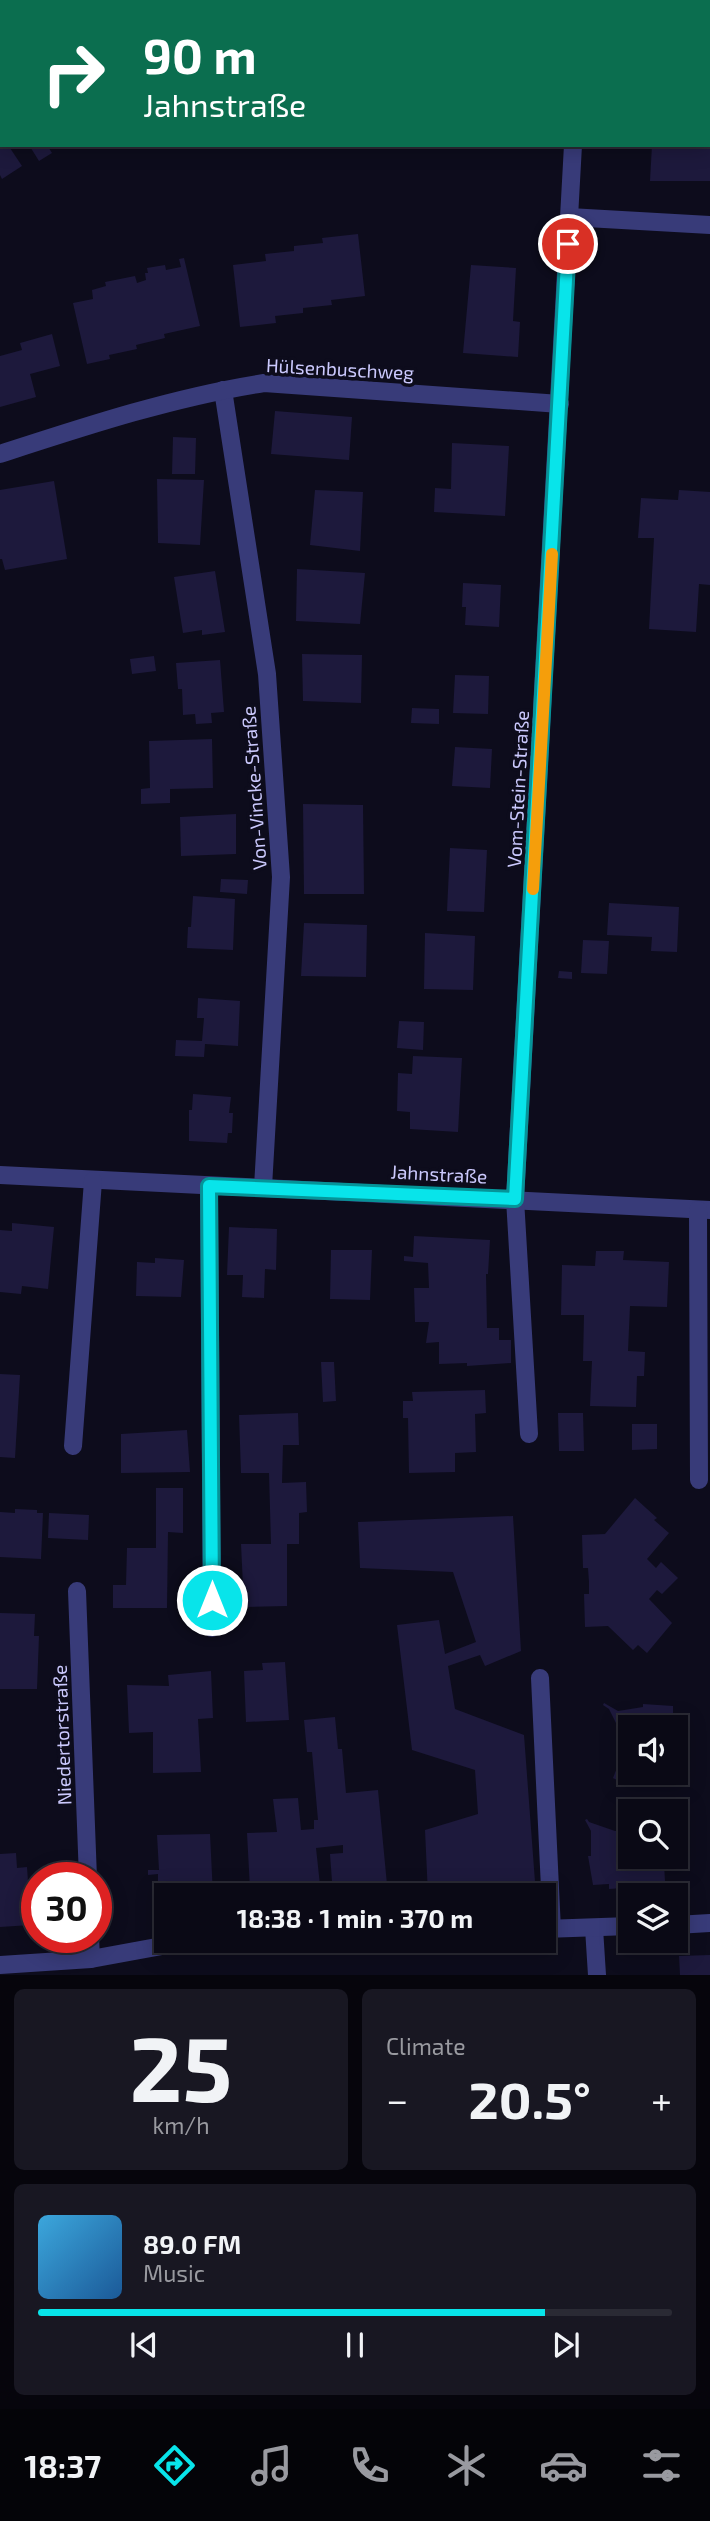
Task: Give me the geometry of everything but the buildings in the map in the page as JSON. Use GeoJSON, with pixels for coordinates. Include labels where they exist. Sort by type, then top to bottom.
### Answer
{"type":"FeatureCollection","features":[{"type":"Feature","properties":{"kind":"street","name":"Vom-Stein-Straße"},"geometry":{"type":"LineString","coordinates":[[529,1434],[515,1199],[573,147]]}},
{"type":"Feature","properties":{"kind":"street"},"geometry":{"type":"LineString","coordinates":[[569,217],[710,225]]}},
{"type":"Feature","properties":{"kind":"street","name":"Hülsenbuschweg"},"geometry":{"type":"LineString","coordinates":[[0,454],[76,429],[223,390],[264,383],[560,404]]}},
{"type":"Feature","properties":{"kind":"street","name":"Von-Vincke-Straße"},"geometry":{"type":"LineString","coordinates":[[223,390],[267,674],[281,877],[263,1187]]}},
{"type":"Feature","properties":{"kind":"street","name":"Jahnstraße"},"geometry":{"type":"LineString","coordinates":[[0,1175],[704,1210]]}},
{"type":"Feature","properties":{"kind":"street"},"geometry":{"type":"LineString","coordinates":[[73,1446],[93,1181]]}},
{"type":"Feature","properties":{"kind":"street"},"geometry":{"type":"LineString","coordinates":[[209,1186],[212,1628]]}},
{"type":"Feature","properties":{"kind":"street"},"geometry":{"type":"LineString","coordinates":[[699,1480],[704,1210]]}},
{"type":"Feature","properties":{"kind":"street","name":"Niedertorstraße"},"geometry":{"type":"LineString","coordinates":[[78,1591],[87,1862]]}},
{"type":"Feature","properties":{"kind":"street"},"geometry":{"type":"LineString","coordinates":[[540,1678],[547,1883]]}},
{"type":"Feature","properties":{"kind":"street"},"geometry":{"type":"LineString","coordinates":[[688,1924],[710,1923]]}},
{"type":"Feature","properties":{"kind":"street"},"geometry":{"type":"LineString","coordinates":[[556,1929],[618,1927]]}},
{"type":"Feature","properties":{"kind":"street"},"geometry":{"type":"LineString","coordinates":[[594,1928],[597,1975]]}},
{"type":"Feature","properties":{"kind":"street"},"geometry":{"type":"LineString","coordinates":[[0,1965],[91,1959],[154,1948]]}},
{"type":"Feature","properties":{"kind":"street"},"geometry":{"type":"LineString","coordinates":[[91,1953],[91,1959]]}},
{"type":"Feature","properties":{"kind":"slow traffic"},"geometry":{"type":"LineString","coordinates":[[533,889],[552,554]]}},
{"type":"Feature","properties":{"kind":"route"},"geometry":{"type":"LineString","coordinates":[[212,1600],[209,1186],[515,1199],[568,244]]}}]}
